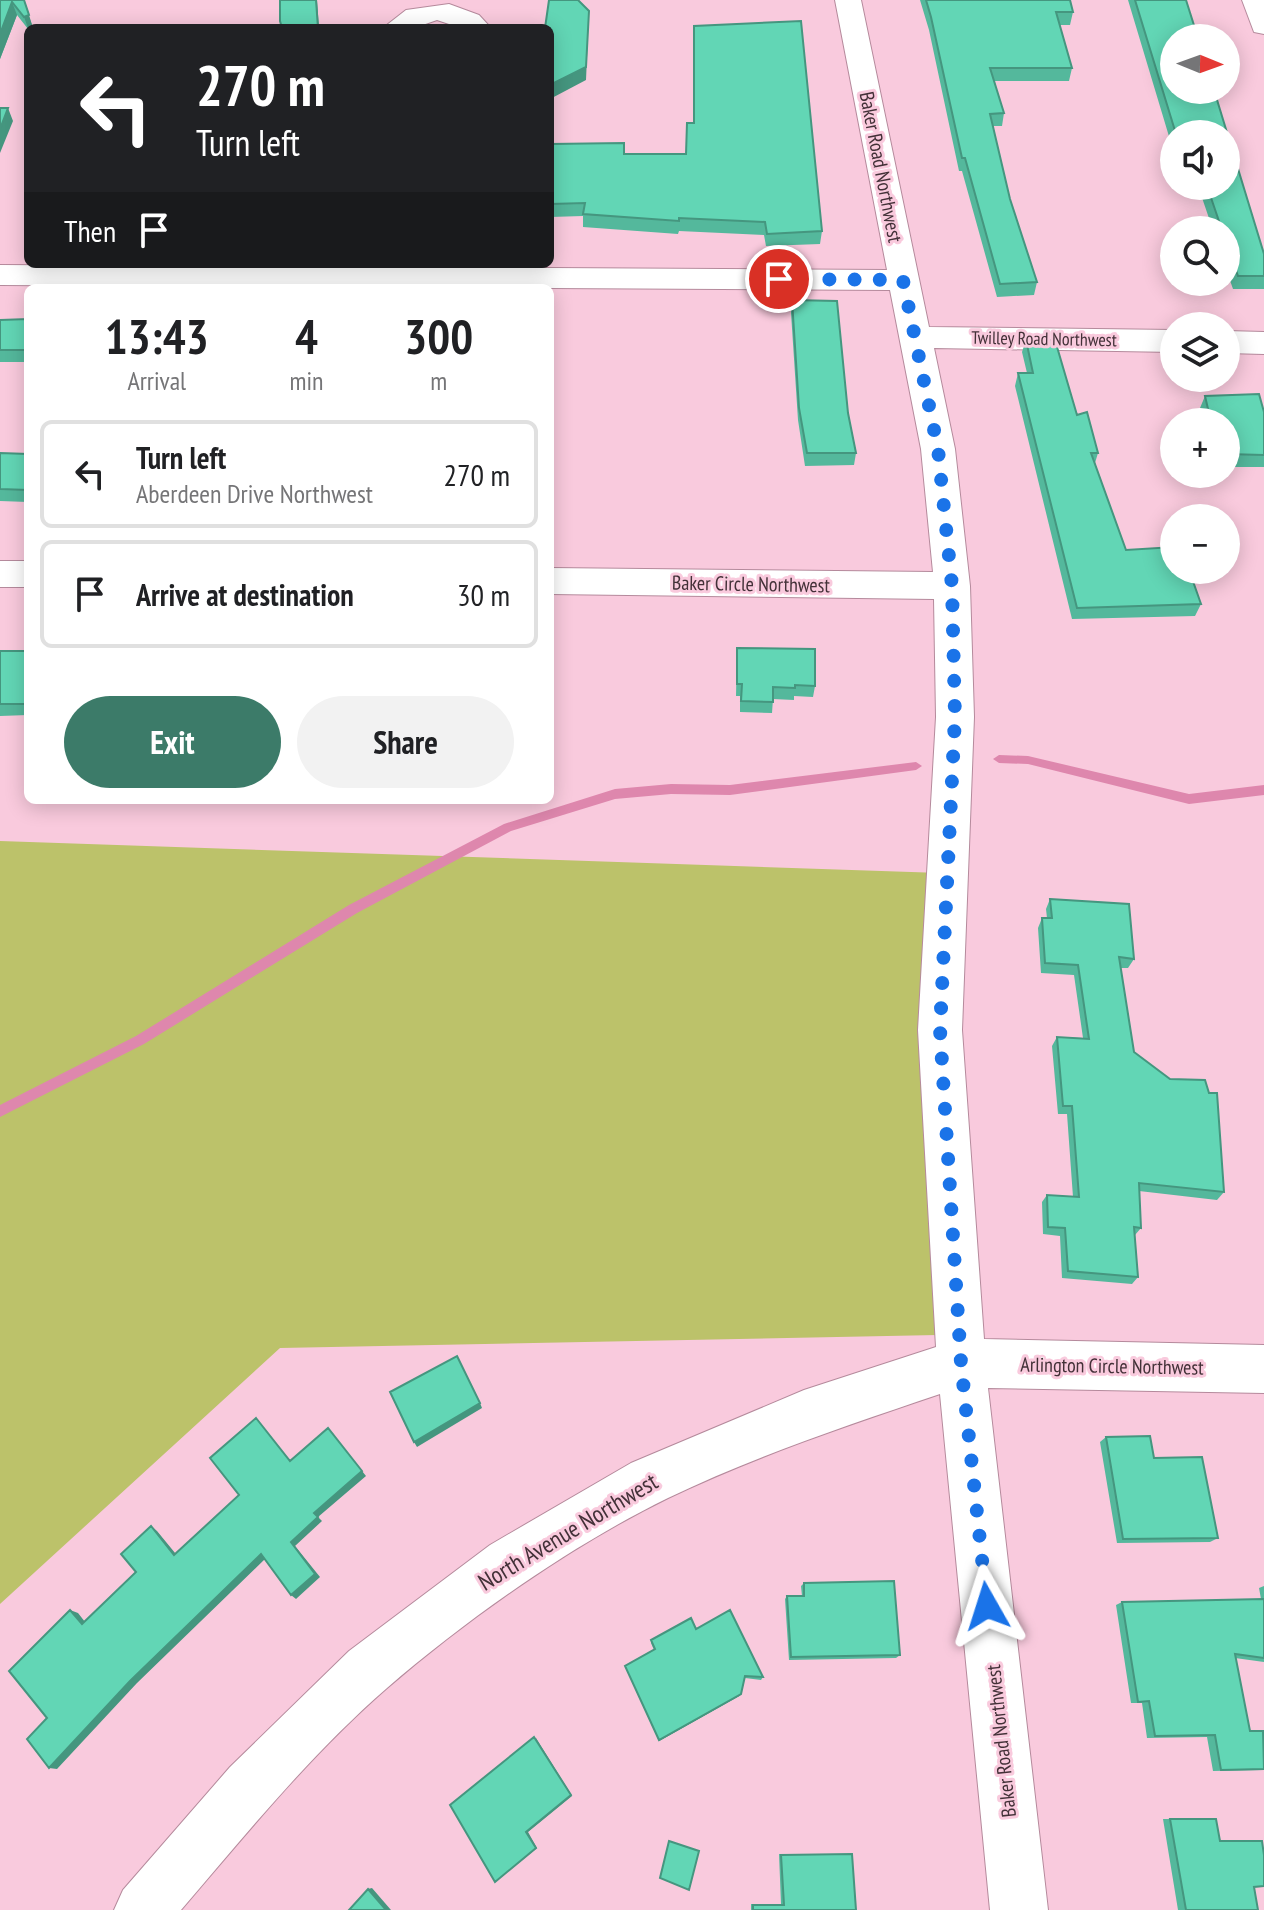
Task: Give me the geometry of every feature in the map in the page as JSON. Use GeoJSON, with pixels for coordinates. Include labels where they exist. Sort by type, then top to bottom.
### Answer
{"type":"FeatureCollection","features":[{"type":"Feature","properties":{"kind":"street","name":"Baker Road Northwest"},"geometry":{"type":"LineString","coordinates":[[848,0],[938,449],[952,586],[955,717],[940,1030],[961,1363],[1019,1910]]}},
{"type":"Feature","properties":{"kind":"street"},"geometry":{"type":"LineString","coordinates":[[1255,0],[1264,26]]}},
{"type":"Feature","properties":{"kind":"street"},"geometry":{"type":"LineString","coordinates":[[400,15],[447,12],[473,24]]}},
{"type":"Feature","properties":{"kind":"street"},"geometry":{"type":"LineString","coordinates":[[0,275],[903,280]]}},
{"type":"Feature","properties":{"kind":"street","name":"Twilley Road Northwest"},"geometry":{"type":"LineString","coordinates":[[914,337],[1160,341]]}},
{"type":"Feature","properties":{"kind":"street"},"geometry":{"type":"LineString","coordinates":[[1240,342],[1264,343]]}},
{"type":"Feature","properties":{"kind":"street"},"geometry":{"type":"LineString","coordinates":[[0,574],[24,574]]}},
{"type":"Feature","properties":{"kind":"street","name":"Baker Circle Northwest"},"geometry":{"type":"LineString","coordinates":[[554,581],[952,586]]}},
{"type":"Feature","properties":{"kind":"street","name":"Arlington Circle Northwest"},"geometry":{"type":"LineString","coordinates":[[961,1363],[1264,1369]]}},
{"type":"Feature","properties":{"kind":"street","name":"North Avenue Northwest"},"geometry":{"type":"LineString","coordinates":[[143,1910],[250,1787],[368,1670],[508,1563],[649,1481],[804,1415],[961,1363]]}},
{"type":"Feature","properties":{"kind":"green space"},"geometry":{"type":"Polygon","coordinates":[[[0,841],[941,873],[937,1335],[280,1348],[0,1604],[0,841]]]}},
{"type":"Feature","properties":{"kind":"building"},"geometry":{"type":"Polygon","coordinates":[[[0,0],[24,0],[29,15],[24,17],[12,2],[0,34],[0,0]]]}},
{"type":"Feature","properties":{"kind":"building"},"geometry":{"type":"Polygon","coordinates":[[[280,0],[316,0],[318,24],[281,24],[280,0]]]}},
{"type":"Feature","properties":{"kind":"building"},"geometry":{"type":"Polygon","coordinates":[[[549,0],[578,0],[589,11],[586,67],[554,83],[554,24],[546,24],[549,0]]]}},
{"type":"Feature","properties":{"kind":"building"},"geometry":{"type":"Polygon","coordinates":[[[926,0],[1070,0],[1073,12],[1056,12],[1072,68],[990,68],[1004,113],[990,114],[1010,199],[1037,282],[1000,284],[965,158],[962,158],[926,0]]]}},
{"type":"Feature","properties":{"kind":"building"},"geometry":{"type":"Polygon","coordinates":[[[1135,0],[1186,0],[1194,24],[1160,24],[1160,82],[1135,0]]]}},
{"type":"Feature","properties":{"kind":"building"},"geometry":{"type":"Polygon","coordinates":[[[801,21],[822,231],[767,234],[765,222],[679,218],[679,221],[583,214],[585,203],[554,204],[554,144],[624,143],[624,154],[686,154],[687,123],[694,123],[694,26],[801,21]]]}},
{"type":"Feature","properties":{"kind":"building"},"geometry":{"type":"Polygon","coordinates":[[[1167,104],[1218,104],[1223,120],[1172,120],[1167,104]]]}},
{"type":"Feature","properties":{"kind":"building"},"geometry":{"type":"Polygon","coordinates":[[[0,108],[8,108],[0,129],[0,108]]]}},
{"type":"Feature","properties":{"kind":"building"},"geometry":{"type":"Polygon","coordinates":[[[1240,175],[1264,254],[1264,276],[1240,276],[1240,216],[1217,216],[1212,200],[1240,200],[1240,175]]]}},
{"type":"Feature","properties":{"kind":"building"},"geometry":{"type":"Polygon","coordinates":[[[792,300],[837,301],[848,413],[856,453],[807,453],[799,408],[792,300]]]}},
{"type":"Feature","properties":{"kind":"building"},"geometry":{"type":"Polygon","coordinates":[[[24,319],[24,350],[0,350],[0,320],[24,319]]]}},
{"type":"Feature","properties":{"kind":"building"},"geometry":{"type":"Polygon","coordinates":[[[1026,340],[1055,340],[1077,415],[1087,412],[1098,453],[1091,453],[1126,550],[1160,548],[1160,584],[1194,584],[1201,604],[1077,608],[1018,373],[1033,373],[1026,340]]]}},
{"type":"Feature","properties":{"kind":"building"},"geometry":{"type":"Polygon","coordinates":[[[1259,394],[1264,412],[1264,455],[1240,454],[1240,408],[1208,408],[1205,396],[1259,394]]]}},
{"type":"Feature","properties":{"kind":"building"},"geometry":{"type":"Polygon","coordinates":[[[0,453],[24,454],[24,490],[0,489],[0,453]]]}},
{"type":"Feature","properties":{"kind":"building"},"geometry":{"type":"Polygon","coordinates":[[[737,648],[815,649],[815,686],[773,687],[773,702],[741,701],[742,684],[737,684],[737,648]]]}},
{"type":"Feature","properties":{"kind":"building"},"geometry":{"type":"Polygon","coordinates":[[[0,651],[24,651],[24,704],[0,704],[0,651]]]}},
{"type":"Feature","properties":{"kind":"building"},"geometry":{"type":"Polygon","coordinates":[[[1050,899],[1129,904],[1134,959],[1119,957],[1134,1052],[1170,1079],[1205,1080],[1209,1093],[1217,1093],[1224,1192],[1139,1183],[1141,1228],[1134,1227],[1138,1277],[1068,1271],[1065,1228],[1048,1227],[1047,1195],[1079,1197],[1072,1106],[1063,1106],[1057,1037],[1089,1039],[1078,965],[1045,963],[1042,918],[1052,918],[1050,899]]]}},
{"type":"Feature","properties":{"kind":"building"},"geometry":{"type":"Polygon","coordinates":[[[457,1356],[480,1403],[414,1442],[390,1392],[457,1356]]]}},
{"type":"Feature","properties":{"kind":"building"},"geometry":{"type":"Polygon","coordinates":[[[256,1418],[290,1461],[328,1428],[362,1471],[314,1513],[318,1517],[291,1542],[315,1574],[291,1595],[261,1554],[130,1681],[49,1768],[27,1739],[47,1718],[9,1671],[70,1610],[82,1624],[136,1572],[121,1554],[151,1526],[174,1555],[239,1495],[210,1458],[256,1418]]]}},
{"type":"Feature","properties":{"kind":"building"},"geometry":{"type":"Polygon","coordinates":[[[1150,1436],[1154,1458],[1202,1457],[1218,1538],[1123,1539],[1106,1437],[1150,1436]]]}},
{"type":"Feature","properties":{"kind":"building"},"geometry":{"type":"Polygon","coordinates":[[[894,1581],[900,1655],[791,1657],[787,1596],[804,1596],[804,1583],[894,1581]]]}},
{"type":"Feature","properties":{"kind":"building"},"geometry":{"type":"Polygon","coordinates":[[[1264,1599],[1264,1658],[1235,1654],[1250,1731],[1263,1731],[1264,1769],[1221,1770],[1215,1735],[1155,1736],[1149,1701],[1138,1702],[1122,1602],[1264,1599]]]}},
{"type":"Feature","properties":{"kind":"building"},"geometry":{"type":"Polygon","coordinates":[[[730,1610],[763,1677],[745,1676],[741,1694],[659,1740],[625,1666],[655,1649],[651,1640],[691,1618],[696,1629],[730,1610]]]}},
{"type":"Feature","properties":{"kind":"building"},"geometry":{"type":"Polygon","coordinates":[[[534,1737],[571,1795],[526,1832],[536,1848],[495,1882],[450,1805],[534,1737]]]}},
{"type":"Feature","properties":{"kind":"building"},"geometry":{"type":"Polygon","coordinates":[[[1170,1819],[1216,1819],[1220,1841],[1262,1841],[1264,1886],[1254,1887],[1258,1910],[1186,1910],[1170,1819]]]}},
{"type":"Feature","properties":{"kind":"building"},"geometry":{"type":"Polygon","coordinates":[[[669,1841],[699,1851],[689,1890],[660,1878],[669,1841]]]}},
{"type":"Feature","properties":{"kind":"building"},"geometry":{"type":"Polygon","coordinates":[[[852,1854],[856,1910],[753,1910],[753,1905],[784,1905],[781,1855],[852,1854]]]}},
{"type":"Feature","properties":{"kind":"building"},"geometry":{"type":"Polygon","coordinates":[[[368,1889],[386,1910],[349,1910],[368,1889]]]}},
{"type":"Feature","properties":{"kind":"waterway"},"geometry":{"type":"LineString","coordinates":[[999,759],[1028,760],[1189,799],[1264,790]]}},
{"type":"Feature","properties":{"kind":"waterway"},"geometry":{"type":"LineString","coordinates":[[0,1111],[140,1040],[353,909],[508,827],[615,794],[671,789],[730,790],[916,766]]}},
{"type":"Feature","properties":{"kind":"route"},"geometry":{"type":"LineString","coordinates":[[779,279],[903,280],[938,449],[952,586],[955,717],[940,1030],[961,1363],[987,1606]]}}]}
